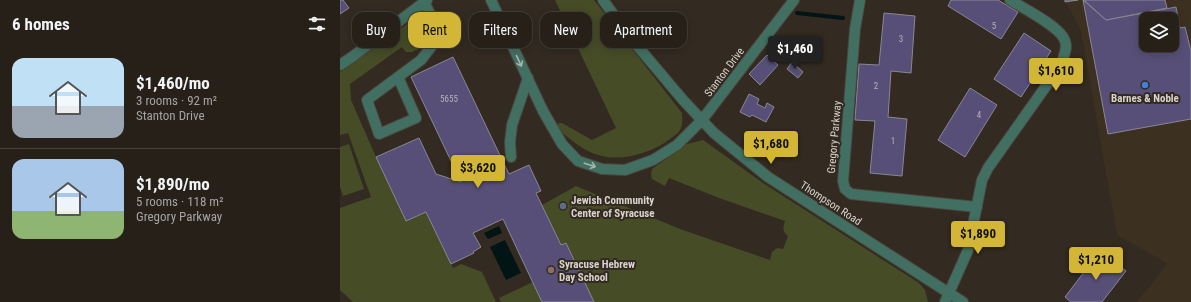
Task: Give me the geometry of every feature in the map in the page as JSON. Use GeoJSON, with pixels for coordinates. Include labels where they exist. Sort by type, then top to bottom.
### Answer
{"type":"FeatureCollection","features":[{"type":"Feature","properties":{"kind":"street","name":"Stanton Drive"},"geometry":{"type":"LineString","coordinates":[[491,0],[543,110],[562,144],[578,161],[602,169],[625,170],[654,160],[677,145],[702,120],[794,0]]}},
{"type":"Feature","properties":{"kind":"street","name":"Thompson Road"},"geometry":{"type":"LineString","coordinates":[[603,0],[634,41],[683,100],[714,133],[768,177],[947,298],[963,302]]}},
{"type":"Feature","properties":{"kind":"street","name":"Gregory Parkway"},"geometry":{"type":"LineString","coordinates":[[860,0],[855,29],[843,181],[845,189],[851,194],[977,207]]}},
{"type":"Feature","properties":{"kind":"street"},"geometry":{"type":"LineString","coordinates":[[947,298],[968,250],[982,180],[988,168],[1061,65],[1066,50],[1065,39],[1058,29],[1010,0]]}},
{"type":"Feature","properties":{"kind":"street"},"geometry":{"type":"LineString","coordinates":[[340,65],[425,1],[435,24],[435,42],[421,60],[398,77],[367,100],[379,134],[416,118],[398,77]]}},
{"type":"Feature","properties":{"kind":"street"},"geometry":{"type":"LineString","coordinates":[[511,157],[510,142],[512,125],[528,78]]}},
{"type":"Feature","properties":{"kind":"shaded area"},"geometry":{"type":"Polygon","coordinates":[[[1065,0],[1191,0],[1191,302],[1136,302],[1152,284],[1167,263],[1117,235],[1081,31],[1065,0]]]}},
{"type":"Feature","properties":{"kind":"shaded area"},"geometry":{"type":"Polygon","coordinates":[[[499,226],[502,233],[488,239],[484,233],[499,226]]]}},
{"type":"Feature","properties":{"kind":"shaded area"},"geometry":{"type":"Polygon","coordinates":[[[505,240],[521,273],[506,280],[490,247],[505,240]]]}},
{"type":"Feature","properties":{"kind":"green space"},"geometry":{"type":"Polygon","coordinates":[[[555,0],[594,0],[603,12],[600,12],[600,48],[631,48],[682,113],[682,126],[676,134],[662,144],[644,153],[634,156],[614,158],[604,157],[590,152],[576,144],[559,130],[557,126],[559,123],[562,123],[592,140],[616,128],[578,48],[592,48],[592,12],[561,12],[555,0]]]}},
{"type":"Feature","properties":{"kind":"green space"},"geometry":{"type":"Polygon","coordinates":[[[408,23],[408,48],[421,48],[412,52],[406,52],[402,47],[350,84],[351,100],[376,157],[426,212],[453,268],[461,264],[482,272],[496,302],[353,302],[340,290],[340,208],[371,197],[348,133],[340,135],[340,72],[374,48],[400,48],[400,29],[408,23]]]}},
{"type":"Feature","properties":{"kind":"green space"},"geometry":{"type":"Polygon","coordinates":[[[703,140],[763,183],[919,283],[925,290],[928,302],[594,302],[566,243],[561,245],[542,205],[576,186],[680,229],[770,260],[772,252],[777,248],[783,249],[788,236],[784,229],[785,221],[719,198],[669,178],[665,186],[652,179],[652,169],[687,144],[703,140]]]}},
{"type":"Feature","properties":{"kind":"green space"},"geometry":{"type":"Polygon","coordinates":[[[349,144],[364,189],[343,196],[340,187],[340,147],[349,144]]]}},
{"type":"Feature","properties":{"kind":"green space"},"geometry":{"type":"Polygon","coordinates":[[[533,282],[542,302],[501,302],[499,298],[533,282]]]}},
{"type":"Feature","properties":{"kind":"building"},"geometry":{"type":"Polygon","coordinates":[[[340,0],[343,0],[349,8],[340,14],[340,0]]]}},
{"type":"Feature","properties":{"kind":"building"},"geometry":{"type":"Polygon","coordinates":[[[951,0],[998,0],[1018,12],[1001,39],[948,6],[951,0]]]}},
{"type":"Feature","properties":{"kind":"building"},"geometry":{"type":"Polygon","coordinates":[[[1065,0],[1078,0],[1065,2],[1065,0]]]}},
{"type":"Feature","properties":{"kind":"building","name":"Barnes & Noble"},"geometry":{"type":"Polygon","coordinates":[[[1083,0],[1106,20],[1139,14],[1139,52],[1179,52],[1179,23],[1180,28],[1185,27],[1191,51],[1191,119],[1108,134],[1083,0]]]}},
{"type":"Feature","properties":{"kind":"building"},"geometry":{"type":"Polygon","coordinates":[[[1084,0],[1165,0],[1167,8],[1139,12],[1139,14],[1106,20],[1084,0]]]}},
{"type":"Feature","properties":{"kind":"building","name":"Barnes & Noble"},"geometry":{"type":"Polygon","coordinates":[[[1176,7],[1177,12],[1149,12],[1176,7]]]}},
{"type":"Feature","properties":{"kind":"building"},"geometry":{"type":"Polygon","coordinates":[[[884,13],[915,16],[911,73],[891,71],[888,117],[907,119],[902,176],[870,173],[875,121],[855,120],[859,64],[879,65],[884,13]]]}},
{"type":"Feature","properties":{"kind":"building"},"geometry":{"type":"Polygon","coordinates":[[[1024,33],[1051,51],[1021,97],[994,79],[1024,33]]]}},
{"type":"Feature","properties":{"kind":"building"},"geometry":{"type":"Polygon","coordinates":[[[767,55],[778,65],[760,85],[749,74],[767,55]]]}},
{"type":"Feature","properties":{"kind":"building"},"geometry":{"type":"Polygon","coordinates":[[[453,57],[509,174],[529,165],[541,191],[536,193],[561,245],[566,243],[594,302],[542,302],[503,219],[473,233],[481,247],[473,252],[474,253],[451,264],[426,212],[406,221],[376,157],[419,138],[436,174],[461,182],[411,77],[453,57]]]}},
{"type":"Feature","properties":{"kind":"building"},"geometry":{"type":"Polygon","coordinates":[[[792,62],[803,72],[798,78],[787,69],[792,62]]]}},
{"type":"Feature","properties":{"kind":"building"},"geometry":{"type":"Polygon","coordinates":[[[970,88],[997,105],[965,157],[938,140],[970,88]]]}},
{"type":"Feature","properties":{"kind":"building"},"geometry":{"type":"Polygon","coordinates":[[[749,94],[759,99],[757,104],[765,108],[767,103],[774,107],[766,122],[752,115],[750,117],[740,112],[749,94]]]}},
{"type":"Feature","properties":{"kind":"building"},"geometry":{"type":"Polygon","coordinates":[[[1100,251],[1126,271],[1102,302],[1071,302],[1065,297],[1100,251]]]}},
{"type":"Feature","properties":{"kind":"waterway"},"geometry":{"type":"LineString","coordinates":[[797,13],[843,18]]}},
{"type":"Feature","properties":{"kind":"place","name":"Barnes & Noble"},"geometry":{"type":"Point","coordinates":[1145,85]}},
{"type":"Feature","properties":{"kind":"place","name":"Jewish Community Center of Syracuse"},"geometry":{"type":"Point","coordinates":[563,206]}},
{"type":"Feature","properties":{"kind":"place","name":"Syracuse Hebrew Day School"},"geometry":{"type":"Point","coordinates":[551,270]}}]}
